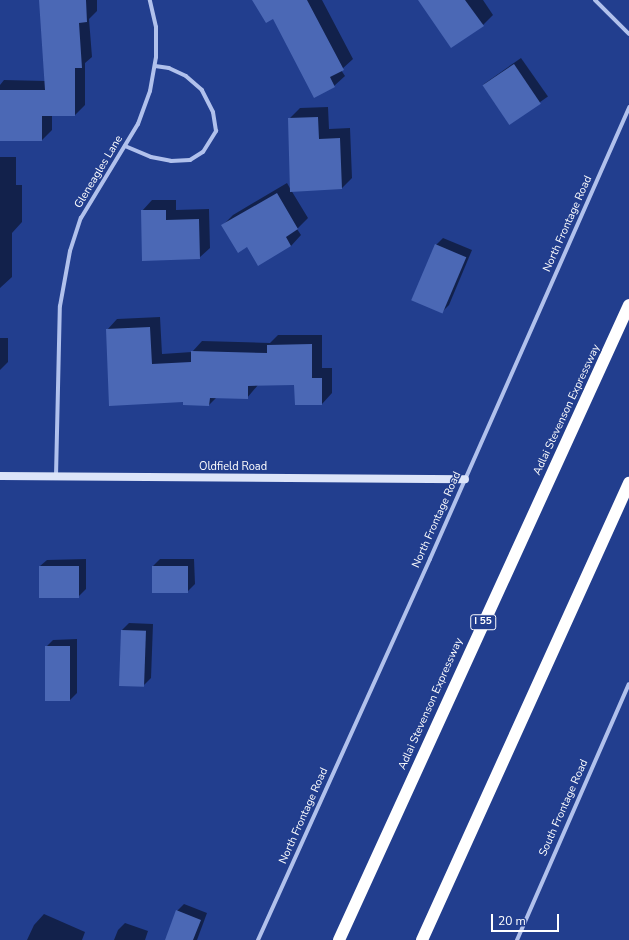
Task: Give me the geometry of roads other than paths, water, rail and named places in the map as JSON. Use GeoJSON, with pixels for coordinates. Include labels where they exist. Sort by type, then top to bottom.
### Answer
{"type":"FeatureCollection","features":[{"type":"Feature","properties":{"kind":"highway","name":"Adlai Stevenson Expressway"},"geometry":{"type":"LineString","coordinates":[[339,940],[629,305]]}},
{"type":"Feature","properties":{"kind":"highway"},"geometry":{"type":"LineString","coordinates":[[422,940],[629,483]]}},
{"type":"Feature","properties":{"kind":"street","name":"Gleneagles Lane"},"geometry":{"type":"LineString","coordinates":[[56,476],[60,306],[70,251],[90,201],[125,146],[140,117],[150,91],[155,66],[156,27],[150,0]]}},
{"type":"Feature","properties":{"kind":"street"},"geometry":{"type":"LineString","coordinates":[[595,0],[629,34]]}},
{"type":"Feature","properties":{"kind":"street"},"geometry":{"type":"LineString","coordinates":[[125,146],[151,157],[171,161],[190,160],[203,152],[216,131],[214,112],[202,90],[186,76],[169,68],[155,66]]}},
{"type":"Feature","properties":{"kind":"street","name":"North Frontage Road"},"geometry":{"type":"LineString","coordinates":[[258,940],[465,479],[629,106]]}},
{"type":"Feature","properties":{"kind":"street","name":"Oldfield Road"},"geometry":{"type":"LineString","coordinates":[[0,476],[465,479]]}},
{"type":"Feature","properties":{"kind":"street","name":"South Frontage Road"},"geometry":{"type":"LineString","coordinates":[[517,940],[629,684]]}}]}
